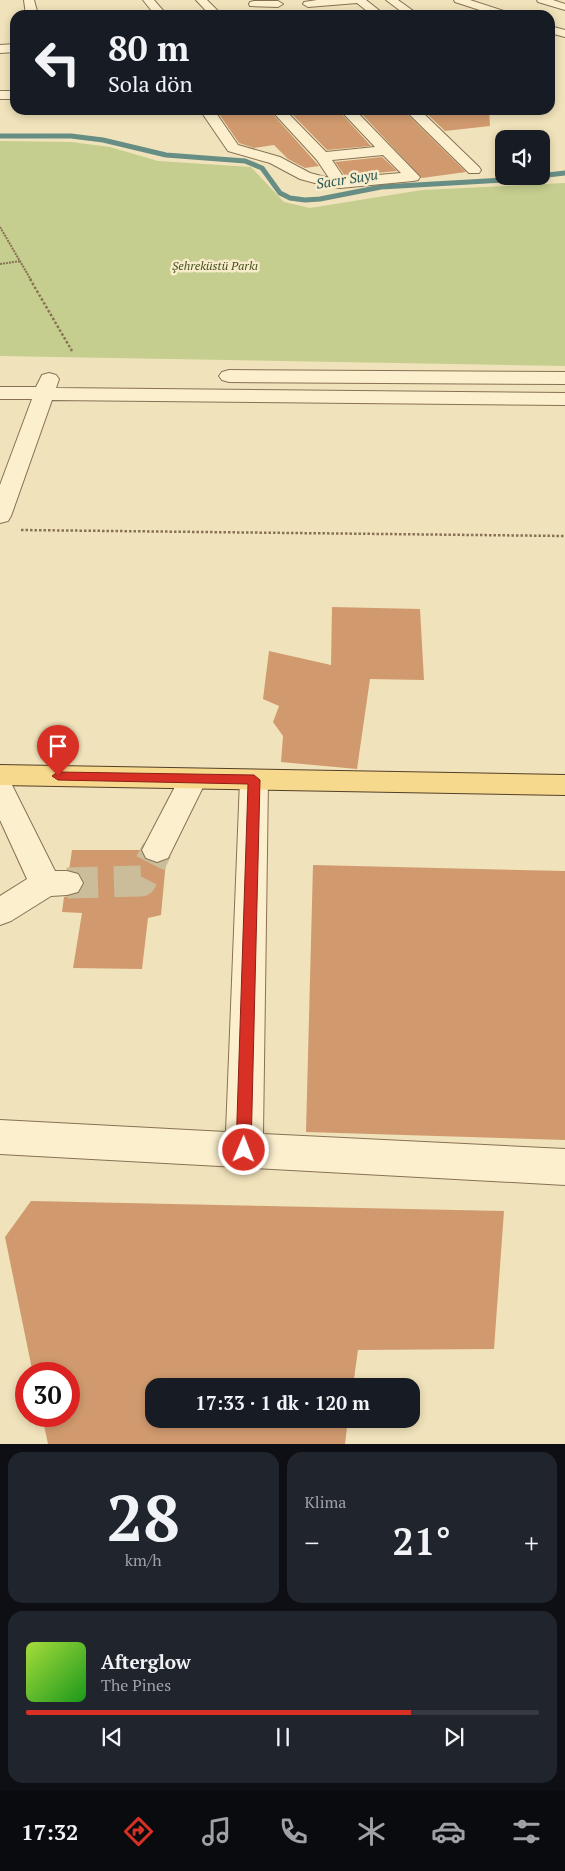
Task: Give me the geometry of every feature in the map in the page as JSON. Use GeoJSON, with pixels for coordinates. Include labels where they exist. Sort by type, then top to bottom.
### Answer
{"type":"FeatureCollection","features":[{"type":"Feature","properties":{"kind":"main road"},"geometry":{"type":"LineString","coordinates":[[0,775],[565,785]]}},
{"type":"Feature","properties":{"kind":"street"},"geometry":{"type":"LineString","coordinates":[[148,0],[157,10]]}},
{"type":"Feature","properties":{"kind":"street"},"geometry":{"type":"LineString","coordinates":[[201,0],[211,10]]}},
{"type":"Feature","properties":{"kind":"street"},"geometry":{"type":"LineString","coordinates":[[305,2],[359,0],[372,10]]}},
{"type":"Feature","properties":{"kind":"street"},"geometry":{"type":"LineString","coordinates":[[391,0],[406,10]]}},
{"type":"Feature","properties":{"kind":"street"},"geometry":{"type":"LineString","coordinates":[[542,0],[565,7]]}},
{"type":"Feature","properties":{"kind":"street"},"geometry":{"type":"LineString","coordinates":[[251,2],[278,4]]}},
{"type":"Feature","properties":{"kind":"street"},"geometry":{"type":"LineString","coordinates":[[305,2],[315,10]]}},
{"type":"Feature","properties":{"kind":"street"},"geometry":{"type":"LineString","coordinates":[[457,2],[487,10]]}},
{"type":"Feature","properties":{"kind":"street"},"geometry":{"type":"LineString","coordinates":[[210,115],[233,148],[274,160],[305,176],[326,182],[340,183],[413,178],[352,115]]}},
{"type":"Feature","properties":{"kind":"street"},"geometry":{"type":"LineString","coordinates":[[283,115],[322,157],[340,183]]}},
{"type":"Feature","properties":{"kind":"street"},"geometry":{"type":"LineString","coordinates":[[417,115],[474,170]]}},
{"type":"Feature","properties":{"kind":"street"},"geometry":{"type":"LineString","coordinates":[[322,157],[387,150]]}},
{"type":"Feature","properties":{"kind":"street"},"geometry":{"type":"LineString","coordinates":[[25,375],[47,384],[565,399]]}},
{"type":"Feature","properties":{"kind":"street"},"geometry":{"type":"LineString","coordinates":[[0,393],[100,376]]}},
{"type":"Feature","properties":{"kind":"street"},"geometry":{"type":"LineString","coordinates":[[209,376],[565,378]]}},
{"type":"Feature","properties":{"kind":"street"},"geometry":{"type":"LineString","coordinates":[[0,516],[47,384]]}},
{"type":"Feature","properties":{"kind":"street"},"geometry":{"type":"LineString","coordinates":[[157,850],[193,779]]}},
{"type":"Feature","properties":{"kind":"street"},"geometry":{"type":"LineString","coordinates":[[244,1150],[254,780]]}},
{"type":"Feature","properties":{"kind":"street"},"geometry":{"type":"LineString","coordinates":[[0,788],[56,883],[0,912]]}},
{"type":"Feature","properties":{"kind":"street"},"geometry":{"type":"LineString","coordinates":[[0,1137],[565,1167]]}},
{"type":"Feature","properties":{"kind":"path"},"geometry":{"type":"LineString","coordinates":[[0,227],[72,351]]}},
{"type":"Feature","properties":{"kind":"path"},"geometry":{"type":"LineString","coordinates":[[0,264],[21,261]]}},
{"type":"Feature","properties":{"kind":"path"},"geometry":{"type":"LineString","coordinates":[[20,530],[565,536]]}},
{"type":"Feature","properties":{"kind":"green space","name":"Şehreküstü Parkı"},"geometry":{"type":"Polygon","coordinates":[[[0,141],[71,142],[110,147],[158,161],[251,167],[284,202],[310,208],[422,190],[565,183],[565,366],[0,356],[0,141]]]}},
{"type":"Feature","properties":{"kind":"building"},"geometry":{"type":"Polygon","coordinates":[[[220,115],[273,115],[319,166],[305,168],[288,159],[274,145],[254,148],[239,143],[220,115]]]}},
{"type":"Feature","properties":{"kind":"building"},"geometry":{"type":"Polygon","coordinates":[[[293,115],[343,115],[371,146],[327,150],[293,115]]]}},
{"type":"Feature","properties":{"kind":"building"},"geometry":{"type":"Polygon","coordinates":[[[363,115],[408,115],[466,172],[422,178],[363,115]]]}},
{"type":"Feature","properties":{"kind":"building"},"geometry":{"type":"Polygon","coordinates":[[[428,115],[489,115],[490,126],[445,131],[428,115]]]}},
{"type":"Feature","properties":{"kind":"building"},"geometry":{"type":"Polygon","coordinates":[[[382,157],[397,171],[345,176],[335,162],[382,157]]]}},
{"type":"Feature","properties":{"kind":"building"},"geometry":{"type":"Polygon","coordinates":[[[332,607],[420,609],[424,680],[370,679],[357,769],[281,762],[283,736],[273,722],[279,706],[263,699],[269,651],[331,665],[332,607]]]}},
{"type":"Feature","properties":{"kind":"building"},"geometry":{"type":"Polygon","coordinates":[[[72,850],[140,850],[145,860],[156,864],[166,861],[161,915],[148,918],[142,969],[73,968],[82,913],[62,912],[64,897],[78,894],[85,882],[80,873],[69,870],[72,850]]]}},
{"type":"Feature","properties":{"kind":"building"},"geometry":{"type":"Polygon","coordinates":[[[313,865],[565,871],[565,1140],[306,1132],[313,865]]]}},
{"type":"Feature","properties":{"kind":"building"},"geometry":{"type":"Polygon","coordinates":[[[31,1201],[504,1211],[494,1349],[358,1350],[354,1378],[145,1378],[145,1428],[347,1428],[345,1444],[48,1444],[44,1427],[80,1427],[80,1362],[31,1362],[5,1237],[31,1201]]]}},
{"type":"Feature","properties":{"kind":"waterway","name":"Sacır Suyu"},"geometry":{"type":"LineString","coordinates":[[0,136],[71,136],[103,140],[166,155],[245,161],[262,168],[280,193],[290,198],[305,200],[320,199],[381,187],[504,180],[565,173]]}},
{"type":"Feature","properties":{"kind":"tunnel"},"geometry":{"type":"LineString","coordinates":[[67,883],[141,881],[157,850]]}},
{"type":"Feature","properties":{"kind":"route"},"geometry":{"type":"LineString","coordinates":[[58,776],[254,780],[244,1150]]}}]}
